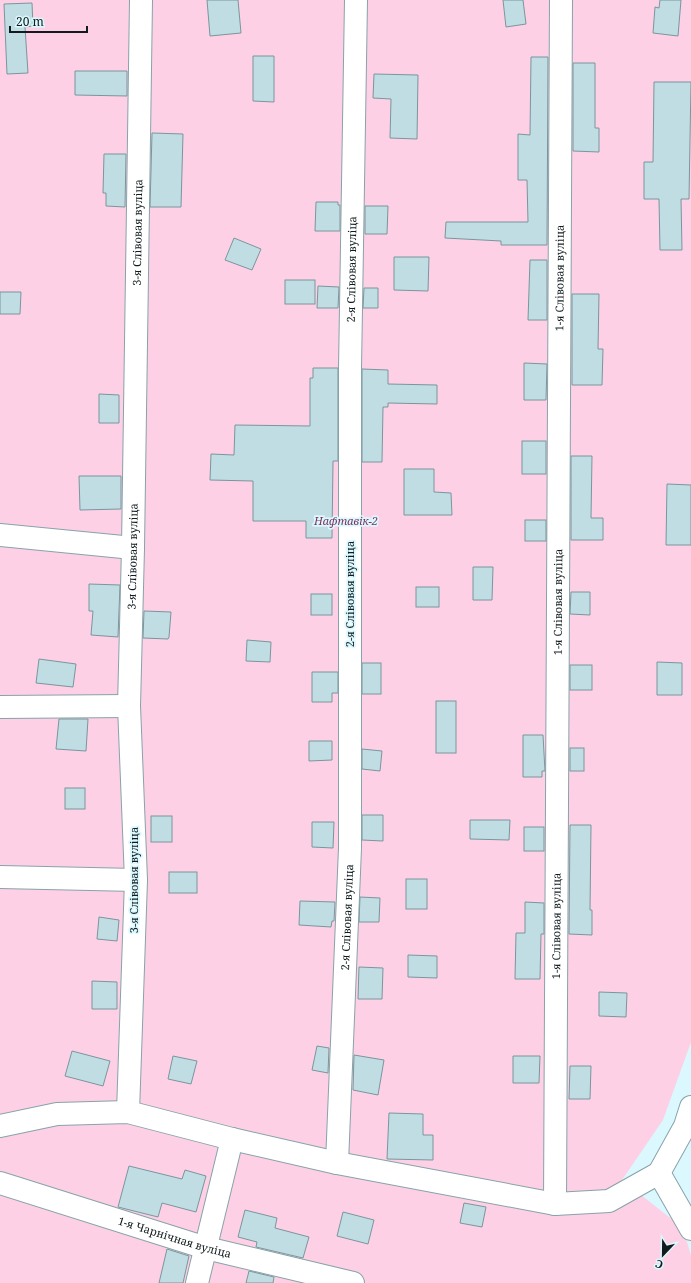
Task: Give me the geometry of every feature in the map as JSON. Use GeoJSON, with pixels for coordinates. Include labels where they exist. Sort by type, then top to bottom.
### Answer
{"type":"FeatureCollection","features":[{"type":"Feature","properties":{"kind":"street","name":"3-я Слівовая вуліца"},"geometry":{"type":"LineString","coordinates":[[128,1112],[136,880],[129,706],[133,548],[141,0]]}},
{"type":"Feature","properties":{"kind":"street","name":"2-я Слівовая вуліца"},"geometry":{"type":"LineString","coordinates":[[337,1163],[350,848],[350,369],[356,0]]}},
{"type":"Feature","properties":{"kind":"street","name":"1-я Слівовая вуліца"},"geometry":{"type":"LineString","coordinates":[[555,1204],[561,0]]}},
{"type":"Feature","properties":{"kind":"street"},"geometry":{"type":"LineString","coordinates":[[0,535],[133,548]]}},
{"type":"Feature","properties":{"kind":"street"},"geometry":{"type":"LineString","coordinates":[[0,707],[129,706]]}},
{"type":"Feature","properties":{"kind":"street"},"geometry":{"type":"LineString","coordinates":[[0,877],[136,880]]}},
{"type":"Feature","properties":{"kind":"street"},"geometry":{"type":"LineString","coordinates":[[0,1126],[57,1114],[128,1112],[232,1139],[337,1163],[555,1204],[609,1202],[659,1173],[686,1126],[691,1107]]}},
{"type":"Feature","properties":{"kind":"street"},"geometry":{"type":"LineString","coordinates":[[197,1283],[232,1139]]}},
{"type":"Feature","properties":{"kind":"street"},"geometry":{"type":"LineString","coordinates":[[659,1173],[691,1229]]}},
{"type":"Feature","properties":{"kind":"street","name":"1-я Чарнічная вуліца"},"geometry":{"type":"LineString","coordinates":[[0,1183],[206,1248],[353,1283]]}},
{"type":"Feature","properties":{"kind":"green space","name":"Нафтавік-2"},"geometry":{"type":"Polygon","coordinates":[[[0,0],[691,0],[691,1042],[663,1120],[622,1180],[683,1228],[691,1256],[691,1283],[0,1283],[0,0]]]}},
{"type":"Feature","properties":{"kind":"building"},"geometry":{"type":"Polygon","coordinates":[[[207,0],[238,0],[241,33],[210,36],[207,0]]]}},
{"type":"Feature","properties":{"kind":"building"},"geometry":{"type":"Polygon","coordinates":[[[503,0],[523,0],[526,24],[506,27],[503,0]]]}},
{"type":"Feature","properties":{"kind":"building"},"geometry":{"type":"Polygon","coordinates":[[[660,0],[681,0],[678,36],[653,33],[655,7],[659,8],[660,0]]]}},
{"type":"Feature","properties":{"kind":"building"},"geometry":{"type":"Polygon","coordinates":[[[32,3],[33,26],[25,27],[28,73],[7,74],[4,4],[32,3]]]}},
{"type":"Feature","properties":{"kind":"building"},"geometry":{"type":"Polygon","coordinates":[[[253,56],[274,56],[274,102],[253,101],[253,56]]]}},
{"type":"Feature","properties":{"kind":"building"},"geometry":{"type":"Polygon","coordinates":[[[531,57],[548,57],[547,245],[501,245],[501,241],[445,238],[446,222],[528,222],[527,180],[518,180],[518,134],[530,135],[531,57]]]}},
{"type":"Feature","properties":{"kind":"building"},"geometry":{"type":"Polygon","coordinates":[[[573,63],[595,63],[595,128],[599,128],[599,152],[573,151],[573,63]]]}},
{"type":"Feature","properties":{"kind":"building"},"geometry":{"type":"Polygon","coordinates":[[[75,71],[127,71],[127,96],[75,95],[75,71]]]}},
{"type":"Feature","properties":{"kind":"building"},"geometry":{"type":"Polygon","coordinates":[[[374,74],[418,75],[417,139],[390,138],[391,99],[373,98],[374,74]]]}},
{"type":"Feature","properties":{"kind":"building"},"geometry":{"type":"Polygon","coordinates":[[[654,82],[691,82],[689,199],[681,199],[682,250],[660,250],[659,199],[644,199],[644,162],[653,162],[654,82]]]}},
{"type":"Feature","properties":{"kind":"building"},"geometry":{"type":"Polygon","coordinates":[[[152,133],[183,134],[181,207],[150,207],[152,133]]]}},
{"type":"Feature","properties":{"kind":"building"},"geometry":{"type":"Polygon","coordinates":[[[104,154],[126,154],[125,207],[106,206],[106,193],[103,193],[104,154]]]}},
{"type":"Feature","properties":{"kind":"building"},"geometry":{"type":"Polygon","coordinates":[[[316,202],[338,202],[338,205],[340,205],[340,231],[315,231],[316,202]]]}},
{"type":"Feature","properties":{"kind":"building"},"geometry":{"type":"Polygon","coordinates":[[[365,206],[388,206],[387,234],[365,234],[365,206]]]}},
{"type":"Feature","properties":{"kind":"building"},"geometry":{"type":"Polygon","coordinates":[[[234,238],[261,249],[252,270],[225,260],[234,238]]]}},
{"type":"Feature","properties":{"kind":"building"},"geometry":{"type":"Polygon","coordinates":[[[394,257],[429,257],[428,291],[394,290],[394,257]]]}},
{"type":"Feature","properties":{"kind":"building"},"geometry":{"type":"Polygon","coordinates":[[[530,260],[547,260],[547,320],[528,320],[530,260]]]}},
{"type":"Feature","properties":{"kind":"building"},"geometry":{"type":"Polygon","coordinates":[[[285,280],[315,280],[315,304],[285,304],[285,280]]]}},
{"type":"Feature","properties":{"kind":"building"},"geometry":{"type":"Polygon","coordinates":[[[318,286],[339,287],[338,308],[317,308],[318,286]]]}},
{"type":"Feature","properties":{"kind":"building"},"geometry":{"type":"Polygon","coordinates":[[[364,288],[378,288],[378,308],[363,308],[364,288]]]}},
{"type":"Feature","properties":{"kind":"building"},"geometry":{"type":"Polygon","coordinates":[[[0,292],[21,292],[20,314],[0,314],[0,292]]]}},
{"type":"Feature","properties":{"kind":"building"},"geometry":{"type":"Polygon","coordinates":[[[572,294],[599,294],[598,349],[603,349],[602,385],[572,385],[572,294]]]}},
{"type":"Feature","properties":{"kind":"building"},"geometry":{"type":"Polygon","coordinates":[[[524,363],[547,364],[546,400],[524,400],[524,363]]]}},
{"type":"Feature","properties":{"kind":"building"},"geometry":{"type":"Polygon","coordinates":[[[313,368],[338,368],[338,461],[333,461],[332,538],[306,538],[306,521],[253,521],[253,481],[210,480],[211,454],[234,455],[235,425],[310,426],[310,378],[313,378],[313,368]]]}},
{"type":"Feature","properties":{"kind":"building"},"geometry":{"type":"Polygon","coordinates":[[[362,369],[388,370],[388,384],[437,385],[437,404],[388,403],[388,407],[383,407],[382,462],[362,462],[362,369]]]}},
{"type":"Feature","properties":{"kind":"building"},"geometry":{"type":"Polygon","coordinates":[[[99,394],[119,395],[119,423],[99,423],[99,394]]]}},
{"type":"Feature","properties":{"kind":"building"},"geometry":{"type":"Polygon","coordinates":[[[522,441],[546,441],[546,474],[522,474],[522,441]]]}},
{"type":"Feature","properties":{"kind":"building"},"geometry":{"type":"Polygon","coordinates":[[[571,456],[592,456],[591,518],[603,518],[603,540],[571,540],[571,456]]]}},
{"type":"Feature","properties":{"kind":"building"},"geometry":{"type":"Polygon","coordinates":[[[404,469],[434,469],[434,492],[451,493],[452,515],[404,515],[404,469]]]}},
{"type":"Feature","properties":{"kind":"building"},"geometry":{"type":"Polygon","coordinates":[[[79,476],[121,476],[121,509],[80,510],[79,476]]]}},
{"type":"Feature","properties":{"kind":"building"},"geometry":{"type":"Polygon","coordinates":[[[667,484],[691,485],[691,545],[666,545],[667,484]]]}},
{"type":"Feature","properties":{"kind":"building"},"geometry":{"type":"Polygon","coordinates":[[[525,520],[546,520],[546,541],[525,541],[525,520]]]}},
{"type":"Feature","properties":{"kind":"building"},"geometry":{"type":"Polygon","coordinates":[[[473,567],[493,567],[492,600],[473,600],[473,567]]]}},
{"type":"Feature","properties":{"kind":"building"},"geometry":{"type":"Polygon","coordinates":[[[89,584],[120,585],[118,637],[91,635],[93,611],[89,611],[89,584]]]}},
{"type":"Feature","properties":{"kind":"building"},"geometry":{"type":"Polygon","coordinates":[[[416,587],[439,587],[439,607],[416,607],[416,587]]]}},
{"type":"Feature","properties":{"kind":"building"},"geometry":{"type":"Polygon","coordinates":[[[571,592],[590,592],[590,615],[570,614],[571,592]]]}},
{"type":"Feature","properties":{"kind":"building"},"geometry":{"type":"Polygon","coordinates":[[[311,594],[332,594],[332,615],[311,615],[311,594]]]}},
{"type":"Feature","properties":{"kind":"building"},"geometry":{"type":"Polygon","coordinates":[[[144,611],[171,612],[168,639],[143,638],[144,611]]]}},
{"type":"Feature","properties":{"kind":"building"},"geometry":{"type":"Polygon","coordinates":[[[247,640],[271,642],[270,662],[246,661],[247,640]]]}},
{"type":"Feature","properties":{"kind":"building"},"geometry":{"type":"Polygon","coordinates":[[[39,659],[76,664],[73,687],[36,683],[39,659]]]}},
{"type":"Feature","properties":{"kind":"building"},"geometry":{"type":"Polygon","coordinates":[[[657,662],[682,663],[682,695],[657,695],[657,662]]]}},
{"type":"Feature","properties":{"kind":"building"},"geometry":{"type":"Polygon","coordinates":[[[362,663],[381,663],[381,694],[362,694],[362,663]]]}},
{"type":"Feature","properties":{"kind":"building"},"geometry":{"type":"Polygon","coordinates":[[[570,665],[592,665],[592,690],[570,690],[570,665]]]}},
{"type":"Feature","properties":{"kind":"building"},"geometry":{"type":"Polygon","coordinates":[[[312,672],[338,672],[338,693],[332,693],[332,702],[312,702],[312,672]]]}},
{"type":"Feature","properties":{"kind":"building"},"geometry":{"type":"Polygon","coordinates":[[[436,701],[456,701],[456,753],[436,753],[436,701]]]}},
{"type":"Feature","properties":{"kind":"building"},"geometry":{"type":"Polygon","coordinates":[[[59,719],[88,719],[86,751],[56,749],[59,719]]]}},
{"type":"Feature","properties":{"kind":"building"},"geometry":{"type":"Polygon","coordinates":[[[523,735],[543,735],[545,771],[542,771],[542,777],[523,777],[523,735]]]}},
{"type":"Feature","properties":{"kind":"building"},"geometry":{"type":"Polygon","coordinates":[[[309,741],[332,741],[332,760],[309,761],[309,741]]]}},
{"type":"Feature","properties":{"kind":"building"},"geometry":{"type":"Polygon","coordinates":[[[570,748],[584,748],[584,771],[570,771],[570,748]]]}},
{"type":"Feature","properties":{"kind":"building"},"geometry":{"type":"Polygon","coordinates":[[[362,749],[382,751],[380,771],[362,769],[362,749]]]}},
{"type":"Feature","properties":{"kind":"building"},"geometry":{"type":"Polygon","coordinates":[[[65,788],[85,788],[85,809],[65,809],[65,788]]]}},
{"type":"Feature","properties":{"kind":"building"},"geometry":{"type":"Polygon","coordinates":[[[362,815],[383,815],[383,841],[362,840],[362,815]]]}},
{"type":"Feature","properties":{"kind":"building"},"geometry":{"type":"Polygon","coordinates":[[[151,816],[172,816],[172,842],[151,842],[151,816]]]}},
{"type":"Feature","properties":{"kind":"building"},"geometry":{"type":"Polygon","coordinates":[[[470,820],[510,820],[509,840],[470,839],[470,820]]]}},
{"type":"Feature","properties":{"kind":"building"},"geometry":{"type":"Polygon","coordinates":[[[312,822],[334,822],[333,848],[312,847],[312,822]]]}},
{"type":"Feature","properties":{"kind":"building"},"geometry":{"type":"Polygon","coordinates":[[[570,825],[591,825],[590,910],[592,910],[592,935],[569,934],[570,825]]]}},
{"type":"Feature","properties":{"kind":"building"},"geometry":{"type":"Polygon","coordinates":[[[524,827],[544,827],[544,851],[524,851],[524,827]]]}},
{"type":"Feature","properties":{"kind":"building"},"geometry":{"type":"Polygon","coordinates":[[[169,872],[197,872],[197,893],[169,893],[169,872]]]}},
{"type":"Feature","properties":{"kind":"building"},"geometry":{"type":"Polygon","coordinates":[[[406,879],[427,879],[427,909],[406,909],[406,879]]]}},
{"type":"Feature","properties":{"kind":"building"},"geometry":{"type":"Polygon","coordinates":[[[360,897],[380,898],[379,922],[359,922],[360,897]]]}},
{"type":"Feature","properties":{"kind":"building"},"geometry":{"type":"Polygon","coordinates":[[[300,901],[335,902],[334,921],[332,921],[331,927],[299,925],[300,901]]]}},
{"type":"Feature","properties":{"kind":"building"},"geometry":{"type":"Polygon","coordinates":[[[525,902],[544,903],[544,934],[541,934],[540,979],[515,979],[516,933],[525,933],[525,902]]]}},
{"type":"Feature","properties":{"kind":"building"},"geometry":{"type":"Polygon","coordinates":[[[99,917],[119,920],[117,941],[97,939],[99,917]]]}},
{"type":"Feature","properties":{"kind":"building"},"geometry":{"type":"Polygon","coordinates":[[[408,955],[437,956],[437,978],[408,977],[408,955]]]}},
{"type":"Feature","properties":{"kind":"building"},"geometry":{"type":"Polygon","coordinates":[[[359,967],[383,968],[382,999],[358,999],[359,967]]]}},
{"type":"Feature","properties":{"kind":"building"},"geometry":{"type":"Polygon","coordinates":[[[92,981],[117,982],[117,1009],[92,1009],[92,981]]]}},
{"type":"Feature","properties":{"kind":"building"},"geometry":{"type":"Polygon","coordinates":[[[599,992],[627,993],[626,1017],[599,1016],[599,992]]]}},
{"type":"Feature","properties":{"kind":"building"},"geometry":{"type":"Polygon","coordinates":[[[317,1046],[329,1048],[328,1073],[312,1070],[317,1046]]]}},
{"type":"Feature","properties":{"kind":"building"},"geometry":{"type":"Polygon","coordinates":[[[72,1051],[110,1061],[103,1086],[65,1076],[72,1051]]]}},
{"type":"Feature","properties":{"kind":"building"},"geometry":{"type":"Polygon","coordinates":[[[354,1055],[384,1060],[378,1095],[353,1090],[354,1055]]]}},
{"type":"Feature","properties":{"kind":"building"},"geometry":{"type":"Polygon","coordinates":[[[173,1056],[197,1061],[191,1084],[168,1079],[173,1056]]]}},
{"type":"Feature","properties":{"kind":"building"},"geometry":{"type":"Polygon","coordinates":[[[513,1056],[540,1056],[539,1083],[513,1083],[513,1056]]]}},
{"type":"Feature","properties":{"kind":"building"},"geometry":{"type":"Polygon","coordinates":[[[570,1066],[591,1066],[590,1099],[569,1099],[570,1066]]]}},
{"type":"Feature","properties":{"kind":"building"},"geometry":{"type":"Polygon","coordinates":[[[389,1113],[423,1114],[423,1135],[433,1135],[433,1160],[387,1159],[389,1113]]]}},
{"type":"Feature","properties":{"kind":"building"},"geometry":{"type":"Polygon","coordinates":[[[129,1166],[182,1179],[185,1170],[206,1176],[196,1212],[162,1203],[158,1217],[118,1207],[129,1166]]]}},
{"type":"Feature","properties":{"kind":"building"},"geometry":{"type":"Polygon","coordinates":[[[464,1203],[486,1207],[482,1227],[460,1223],[464,1203]]]}},
{"type":"Feature","properties":{"kind":"building"},"geometry":{"type":"Polygon","coordinates":[[[245,1210],[277,1218],[275,1228],[309,1237],[303,1258],[256,1247],[257,1242],[238,1237],[245,1210]]]}},
{"type":"Feature","properties":{"kind":"building"},"geometry":{"type":"Polygon","coordinates":[[[343,1212],[374,1220],[368,1244],[337,1236],[343,1212]]]}},
{"type":"Feature","properties":{"kind":"building"},"geometry":{"type":"Polygon","coordinates":[[[167,1249],[189,1256],[183,1283],[159,1283],[167,1249]]]}},
{"type":"Feature","properties":{"kind":"building"},"geometry":{"type":"Polygon","coordinates":[[[249,1271],[274,1277],[273,1283],[246,1283],[249,1271]]]}}]}
